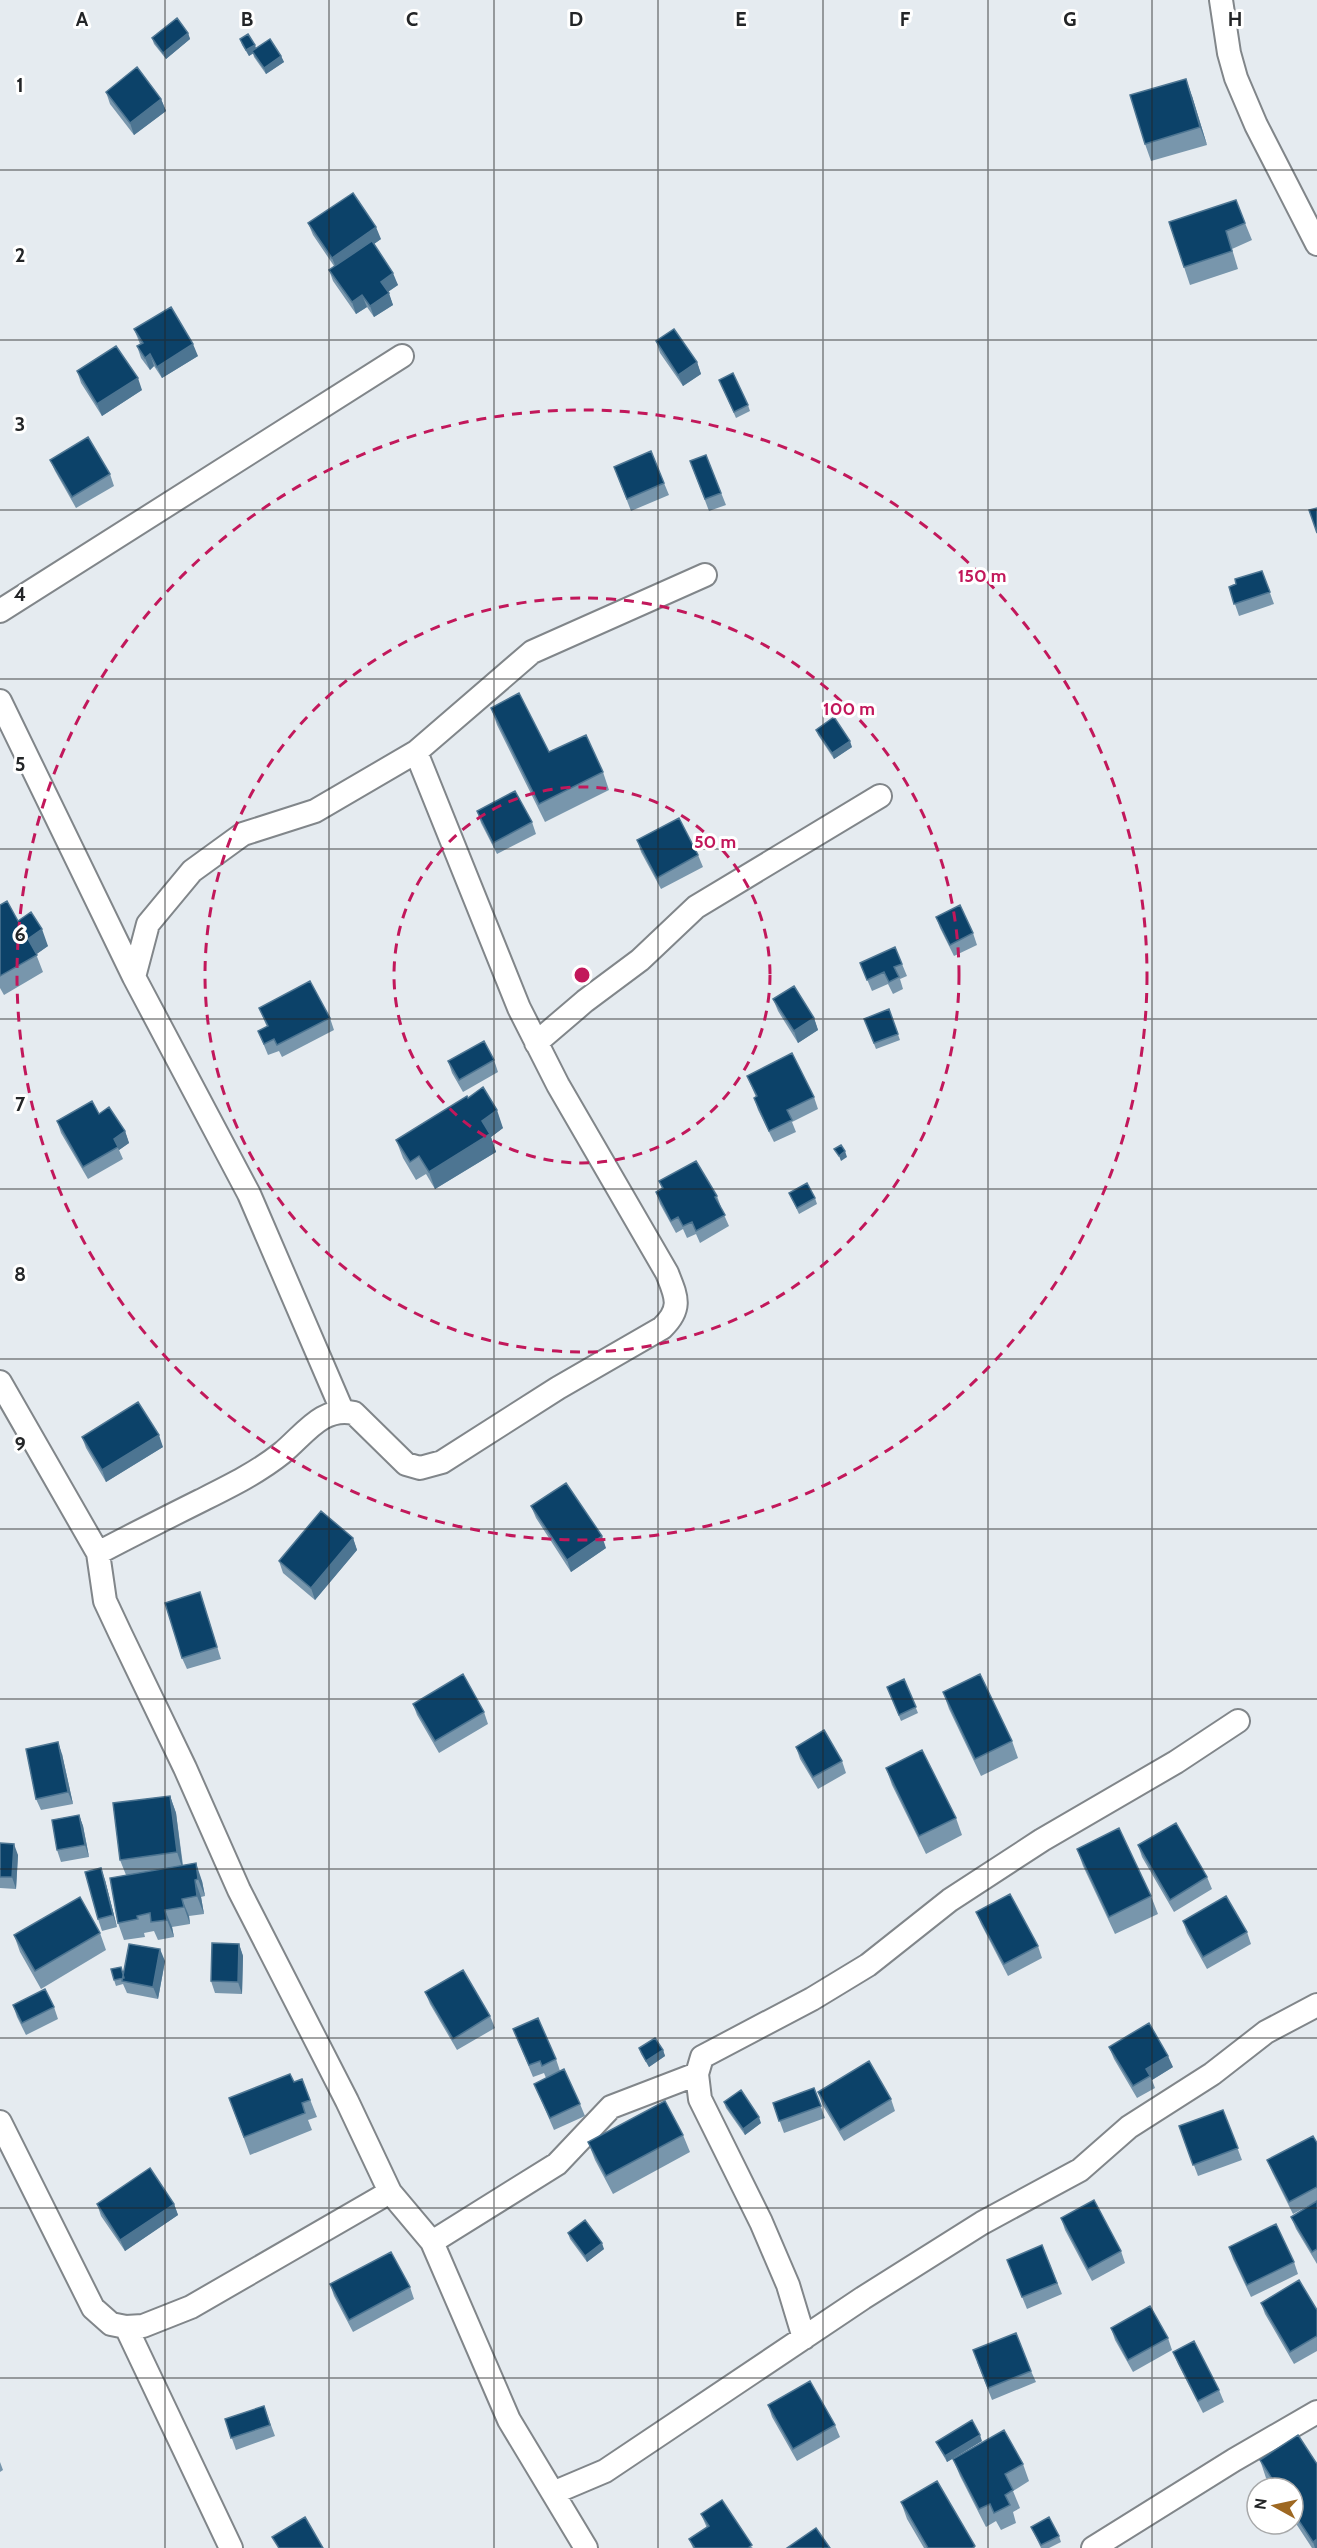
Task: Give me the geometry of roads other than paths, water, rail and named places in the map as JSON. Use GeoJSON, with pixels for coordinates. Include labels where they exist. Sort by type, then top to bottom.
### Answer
{"type":"FeatureCollection","features":[{"type":"Feature","properties":{"kind":"street"},"geometry":{"type":"LineString","coordinates":[[1221,0],[1229,53],[1236,78],[1256,125],[1317,244]]}},
{"type":"Feature","properties":{"kind":"street"},"geometry":{"type":"LineString","coordinates":[[0,611],[402,356]]}},
{"type":"Feature","properties":{"kind":"street"},"geometry":{"type":"LineString","coordinates":[[134,977],[148,924],[192,872],[243,834],[315,811],[416,752],[532,652],[705,575]]}},
{"type":"Feature","properties":{"kind":"street"},"geometry":{"type":"LineString","coordinates":[[0,702],[134,977],[249,1194],[342,1410]]}},
{"type":"Feature","properties":{"kind":"street"},"geometry":{"type":"LineString","coordinates":[[98,1553],[242,1480],[282,1453],[317,1420],[330,1413],[342,1410],[354,1413],[406,1464],[420,1468],[442,1462],[558,1388],[662,1328],[672,1319],[677,1298],[667,1273],[536,1043],[519,1008],[416,752]]}},
{"type":"Feature","properties":{"kind":"street"},"geometry":{"type":"LineString","coordinates":[[536,1043],[640,960],[696,907],[880,796]]}},
{"type":"Feature","properties":{"kind":"street"},"geometry":{"type":"LineString","coordinates":[[0,1382],[98,1553],[105,1601],[154,1699],[239,1890],[347,2100],[390,2192],[432,2242],[509,2420],[586,2548]]}},
{"type":"Feature","properties":{"kind":"street"},"geometry":{"type":"LineString","coordinates":[[804,2338],[788,2285],[761,2222],[700,2099],[696,2074],[702,2057],[812,2000],[868,1965],[950,1900],[1042,1840],[1176,1762],[1238,1721]]}},
{"type":"Feature","properties":{"kind":"street"},"geometry":{"type":"LineString","coordinates":[[553,2493],[605,2470],[982,2223],[1080,2170],[1129,2127],[1212,2074],[1266,2032],[1317,2005]]}},
{"type":"Feature","properties":{"kind":"street"},"geometry":{"type":"LineString","coordinates":[[432,2242],[557,2164],[610,2107],[696,2074]]}},
{"type":"Feature","properties":{"kind":"street"},"geometry":{"type":"LineString","coordinates":[[0,2122],[93,2308],[111,2324],[126,2327],[143,2326],[191,2307],[390,2192]]}},
{"type":"Feature","properties":{"kind":"street"},"geometry":{"type":"LineString","coordinates":[[126,2327],[231,2548]]}},
{"type":"Feature","properties":{"kind":"street"},"geometry":{"type":"LineString","coordinates":[[1093,2548],[1234,2460],[1317,2412]]}}]}
